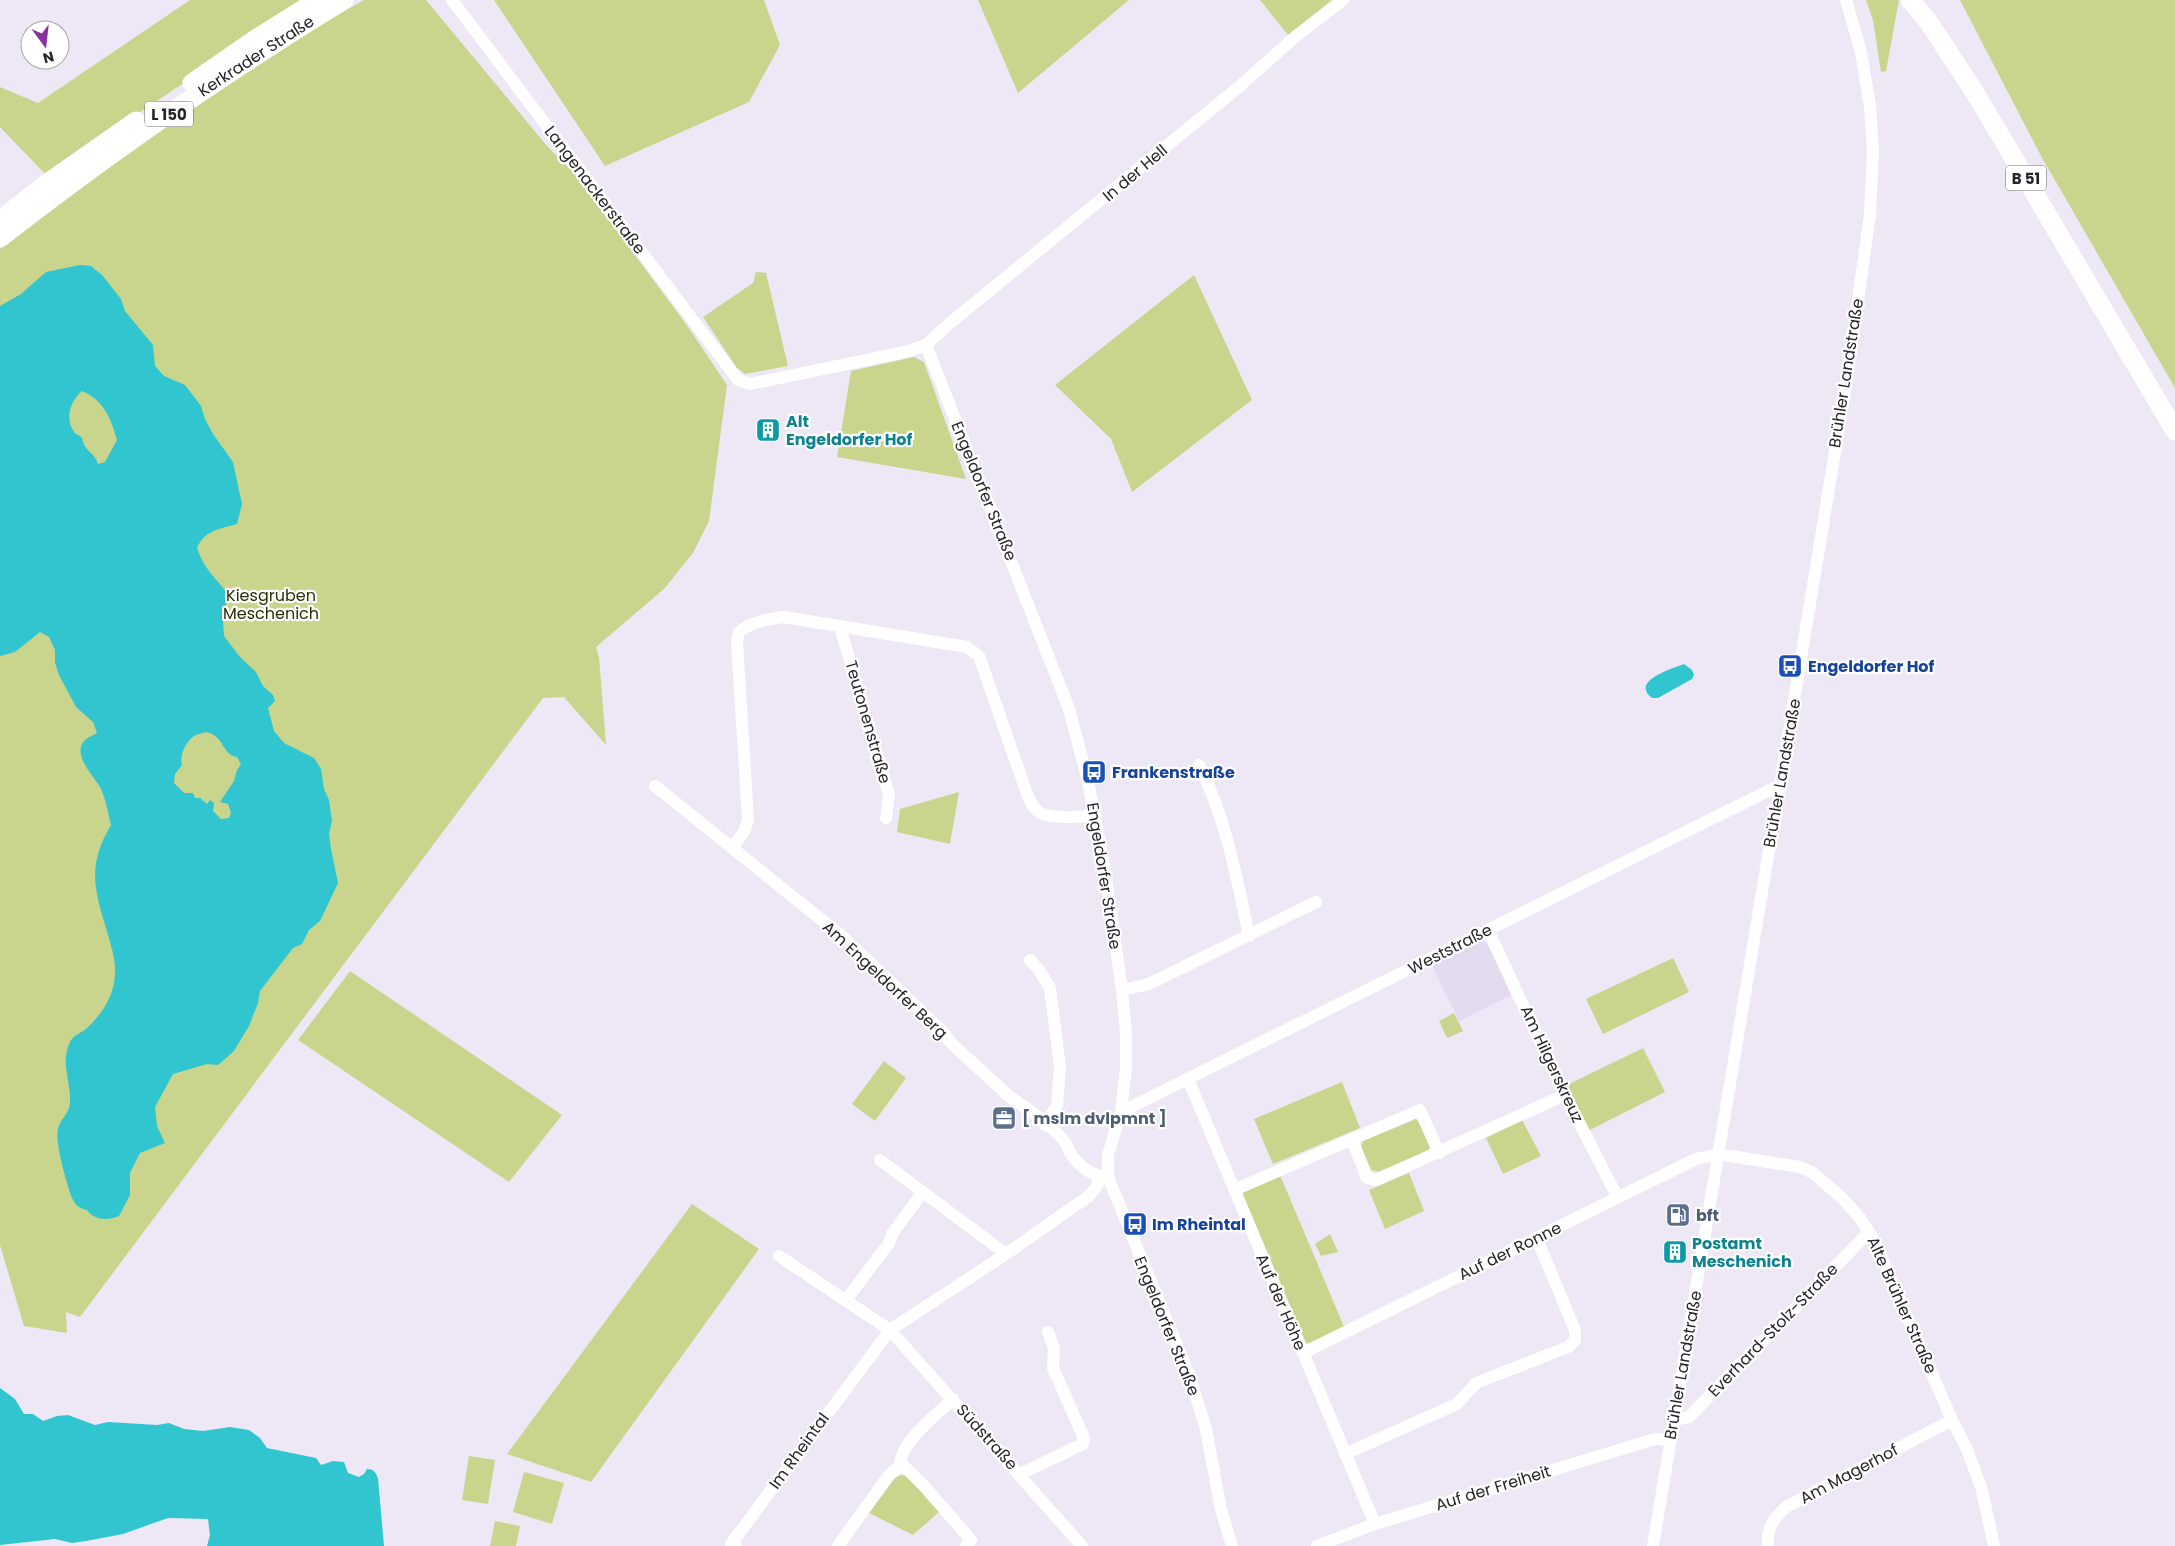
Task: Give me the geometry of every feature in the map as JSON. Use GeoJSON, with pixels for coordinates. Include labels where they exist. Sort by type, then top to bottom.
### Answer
{"type":"FeatureCollection","features":[{"type":"Feature","properties":{"kind":"highway","name":"Kerkrader Straße"},"geometry":{"type":"LineString","coordinates":[[0,220],[46,184],[257,38],[318,0]]}},
{"type":"Feature","properties":{"kind":"highway","name":"Kerkrader Straße"},"geometry":{"type":"LineString","coordinates":[[0,238],[54,196],[158,121],[266,48],[344,0]]}},
{"type":"Feature","properties":{"kind":"highway","name":"B 51"},"geometry":{"type":"LineString","coordinates":[[1910,0],[1928,21],[1977,96],[2175,431]]}},
{"type":"Feature","properties":{"kind":"street","name":"Langenackerstraße"},"geometry":{"type":"LineString","coordinates":[[452,0],[738,380],[750,384],[905,352],[926,345]]}},
{"type":"Feature","properties":{"kind":"street","name":"In der Hell"},"geometry":{"type":"LineString","coordinates":[[926,345],[950,323],[1240,86],[1295,37],[1343,0]]}},
{"type":"Feature","properties":{"kind":"street","name":"Brühler Landstraße"},"geometry":{"type":"LineString","coordinates":[[1653,1546],[1846,385],[1870,216],[1873,182],[1872,128],[1866,78],[1855,26],[1846,0]]}},
{"type":"Feature","properties":{"kind":"street","name":"Engeldorfer Straße"},"geometry":{"type":"LineString","coordinates":[[926,345],[1069,709],[1096,816],[1122,990],[1126,1067],[1121,1112],[1108,1155],[1104,1177],[1190,1378],[1206,1429],[1221,1510],[1232,1546]]}},
{"type":"Feature","properties":{"kind":"street"},"geometry":{"type":"LineString","coordinates":[[732,848],[745,830],[748,819],[737,642],[739,632],[746,626],[770,618],[784,616],[967,647],[974,650],[978,656],[1025,788],[1034,807],[1039,812],[1049,816],[1096,816]]}},
{"type":"Feature","properties":{"kind":"street","name":"Teutonenstraße"},"geometry":{"type":"LineString","coordinates":[[840,627],[889,795],[886,818]]}},
{"type":"Feature","properties":{"kind":"street"},"geometry":{"type":"LineString","coordinates":[[1199,765],[1211,792],[1235,868],[1249,936]]}},
{"type":"Feature","properties":{"kind":"street","name":"Am Engeldorfer Berg"},"geometry":{"type":"LineString","coordinates":[[655,786],[843,937],[941,1030],[958,1050],[1010,1097],[1021,1104],[1065,1142],[1070,1152],[1089,1173],[1104,1177]]}},
{"type":"Feature","properties":{"kind":"street","name":"Weststraße"},"geometry":{"type":"LineString","coordinates":[[1121,1112],[1780,786]]}},
{"type":"Feature","properties":{"kind":"street"},"geometry":{"type":"LineString","coordinates":[[1122,990],[1149,984],[1316,902]]}},
{"type":"Feature","properties":{"kind":"street","name":"Am Hilgerskreuz"},"geometry":{"type":"LineString","coordinates":[[1488,930],[1565,1095],[1618,1198]]}},
{"type":"Feature","properties":{"kind":"street"},"geometry":{"type":"LineString","coordinates":[[1030,960],[1039,970],[1050,988],[1060,1067],[1057,1105],[1045,1125]]}},
{"type":"Feature","properties":{"kind":"street","name":"Auf der Höhe"},"geometry":{"type":"LineString","coordinates":[[1188,1079],[1375,1524]]}},
{"type":"Feature","properties":{"kind":"street"},"geometry":{"type":"LineString","coordinates":[[1352,1139],[1367,1178],[1371,1180],[1439,1153],[1565,1095]]}},
{"type":"Feature","properties":{"kind":"street"},"geometry":{"type":"LineString","coordinates":[[1234,1190],[1420,1110],[1439,1153]]}},
{"type":"Feature","properties":{"kind":"street","name":"Auf der Ronne"},"geometry":{"type":"LineString","coordinates":[[1303,1353],[1696,1159],[1718,1154]]}},
{"type":"Feature","properties":{"kind":"street","name":"Alte Brühler Straße"},"geometry":{"type":"LineString","coordinates":[[1718,1154],[1800,1167],[1813,1173],[1842,1198],[1860,1218],[1869,1232],[1976,1472],[1994,1546]]}},
{"type":"Feature","properties":{"kind":"street"},"geometry":{"type":"LineString","coordinates":[[880,1160],[1006,1254]]}},
{"type":"Feature","properties":{"kind":"street","name":"Im Rheintal"},"geometry":{"type":"LineString","coordinates":[[734,1545],[890,1330],[1006,1254],[1088,1196],[1104,1177]]}},
{"type":"Feature","properties":{"kind":"street"},"geometry":{"type":"LineString","coordinates":[[846,1300],[889,1243],[892,1234],[922,1193]]}},
{"type":"Feature","properties":{"kind":"street","name":"Everhard-Stolz-Straße"},"geometry":{"type":"LineString","coordinates":[[1673,1420],[1689,1417],[1869,1232]]}},
{"type":"Feature","properties":{"kind":"street"},"geometry":{"type":"LineString","coordinates":[[1345,1454],[1457,1404],[1476,1383],[1568,1346],[1575,1340],[1576,1330],[1537,1239]]}},
{"type":"Feature","properties":{"kind":"street","name":"Südstraße"},"geometry":{"type":"LineString","coordinates":[[779,1256],[890,1330],[1082,1546]]}},
{"type":"Feature","properties":{"kind":"street"},"geometry":{"type":"LineString","coordinates":[[1020,1474],[1083,1444],[1084,1438],[1053,1368],[1054,1348],[1048,1332]]}},
{"type":"Feature","properties":{"kind":"street"},"geometry":{"type":"LineString","coordinates":[[838,1546],[889,1475],[900,1466],[902,1454],[921,1428],[953,1400]]}},
{"type":"Feature","properties":{"kind":"street","name":"Am Magerhof"},"geometry":{"type":"LineString","coordinates":[[1768,1546],[1768,1530],[1776,1516],[1786,1507],[1952,1420]]}},
{"type":"Feature","properties":{"kind":"street","name":"Auf der Freiheit"},"geometry":{"type":"LineString","coordinates":[[1317,1546],[1375,1524],[1655,1439],[1670,1440]]}},
{"type":"Feature","properties":{"kind":"street"},"geometry":{"type":"LineString","coordinates":[[900,1466],[904,1467],[925,1487],[971,1540],[966,1546]]}},
{"type":"Feature","properties":{"kind":"shaded area"},"geometry":{"type":"Polygon","coordinates":[[[1481,940],[1487,943],[1511,995],[1459,1021],[1431,964],[1481,940]]]}},
{"type":"Feature","properties":{"kind":"green space"},"geometry":{"type":"Polygon","coordinates":[[[190,0],[308,0],[46,175],[0,127],[0,87],[38,103],[190,0]]]}},
{"type":"Feature","properties":{"kind":"green space","name":"Kiesgruben Meschenich"},"geometry":{"type":"Polygon","coordinates":[[[364,0],[426,0],[547,146],[574,173],[686,324],[727,385],[709,521],[693,553],[664,589],[596,647],[599,657],[606,745],[564,697],[543,698],[80,1317],[66,1312],[67,1333],[24,1326],[0,1245],[0,249],[137,146],[291,41],[364,0]]]}},
{"type":"Feature","properties":{"kind":"green space"},"geometry":{"type":"Polygon","coordinates":[[[494,0],[764,0],[780,45],[749,102],[605,166],[494,0]]]}},
{"type":"Feature","properties":{"kind":"green space"},"geometry":{"type":"Polygon","coordinates":[[[978,0],[1129,0],[1018,93],[978,0]]]}},
{"type":"Feature","properties":{"kind":"green space"},"geometry":{"type":"Polygon","coordinates":[[[1260,0],[1332,0],[1288,35],[1260,0]]]}},
{"type":"Feature","properties":{"kind":"green space"},"geometry":{"type":"Polygon","coordinates":[[[1866,0],[1899,0],[1886,71],[1881,72],[1873,20],[1866,0]]]}},
{"type":"Feature","properties":{"kind":"green space"},"geometry":{"type":"Polygon","coordinates":[[[1960,0],[2175,0],[2175,388],[2041,156],[1960,0]]]}},
{"type":"Feature","properties":{"kind":"green space"},"geometry":{"type":"Polygon","coordinates":[[[756,272],[766,273],[788,366],[745,374],[737,368],[703,317],[753,283],[756,272]]]}},
{"type":"Feature","properties":{"kind":"green space"},"geometry":{"type":"Polygon","coordinates":[[[1194,275],[1252,400],[1132,492],[1111,439],[1055,385],[1194,275]]]}},
{"type":"Feature","properties":{"kind":"green space"},"geometry":{"type":"Polygon","coordinates":[[[914,357],[924,362],[966,479],[837,457],[851,371],[914,357]]]}},
{"type":"Feature","properties":{"kind":"green space"},"geometry":{"type":"Polygon","coordinates":[[[959,792],[950,844],[897,832],[900,809],[959,792]]]}},
{"type":"Feature","properties":{"kind":"green space"},"geometry":{"type":"Polygon","coordinates":[[[1673,958],[1689,992],[1603,1034],[1586,999],[1673,958]]]}},
{"type":"Feature","properties":{"kind":"green space"},"geometry":{"type":"Polygon","coordinates":[[[350,971],[562,1115],[509,1182],[298,1040],[350,971]]]}},
{"type":"Feature","properties":{"kind":"green space"},"geometry":{"type":"Polygon","coordinates":[[[1454,1013],[1463,1031],[1447,1038],[1439,1021],[1454,1013]]]}},
{"type":"Feature","properties":{"kind":"green space"},"geometry":{"type":"Polygon","coordinates":[[[1643,1048],[1665,1092],[1588,1131],[1567,1085],[1643,1048]]]}},
{"type":"Feature","properties":{"kind":"green space"},"geometry":{"type":"Polygon","coordinates":[[[884,1061],[906,1078],[875,1121],[852,1104],[884,1061]]]}},
{"type":"Feature","properties":{"kind":"green space"},"geometry":{"type":"Polygon","coordinates":[[[1342,1082],[1360,1128],[1273,1164],[1254,1119],[1342,1082]]]}},
{"type":"Feature","properties":{"kind":"green space"},"geometry":{"type":"Polygon","coordinates":[[[1416,1119],[1430,1146],[1429,1151],[1378,1172],[1371,1170],[1361,1146],[1363,1141],[1416,1119]]]}},
{"type":"Feature","properties":{"kind":"green space"},"geometry":{"type":"Polygon","coordinates":[[[1522,1120],[1541,1156],[1503,1174],[1486,1138],[1522,1120]]]}},
{"type":"Feature","properties":{"kind":"green space"},"geometry":{"type":"Polygon","coordinates":[[[1409,1173],[1424,1211],[1385,1229],[1369,1190],[1409,1173]]]}},
{"type":"Feature","properties":{"kind":"green space"},"geometry":{"type":"Polygon","coordinates":[[[1280,1175],[1345,1329],[1312,1344],[1306,1343],[1242,1194],[1244,1190],[1280,1175]]]}},
{"type":"Feature","properties":{"kind":"green space"},"geometry":{"type":"Polygon","coordinates":[[[692,1204],[759,1249],[591,1482],[507,1454],[692,1204]]]}},
{"type":"Feature","properties":{"kind":"green space"},"geometry":{"type":"Polygon","coordinates":[[[1330,1234],[1338,1252],[1321,1256],[1315,1244],[1330,1234]]]}},
{"type":"Feature","properties":{"kind":"green space"},"geometry":{"type":"Polygon","coordinates":[[[469,1456],[495,1460],[488,1504],[462,1500],[469,1456]]]}},
{"type":"Feature","properties":{"kind":"green space"},"geometry":{"type":"Polygon","coordinates":[[[524,1472],[564,1483],[552,1524],[513,1512],[524,1472]]]}},
{"type":"Feature","properties":{"kind":"green space"},"geometry":{"type":"Polygon","coordinates":[[[901,1475],[908,1477],[939,1512],[913,1535],[869,1513],[895,1478],[901,1475]]]}},
{"type":"Feature","properties":{"kind":"green space"},"geometry":{"type":"Polygon","coordinates":[[[495,1521],[520,1526],[516,1546],[490,1546],[495,1521]]]}},
{"type":"Feature","properties":{"kind":"water"},"geometry":{"type":"Polygon","coordinates":[[[80,265],[91,266],[102,275],[121,299],[125,311],[153,345],[155,366],[164,376],[185,385],[201,406],[213,434],[233,462],[242,504],[237,524],[208,534],[197,548],[206,567],[228,594],[223,620],[224,636],[240,657],[256,672],[263,686],[273,695],[275,701],[268,708],[274,731],[284,743],[314,758],[321,769],[324,789],[329,800],[332,821],[329,834],[338,883],[320,921],[309,930],[302,944],[293,948],[260,991],[258,1003],[249,1026],[234,1051],[218,1065],[207,1064],[173,1074],[155,1107],[157,1126],[165,1143],[140,1153],[130,1173],[130,1195],[119,1216],[110,1219],[93,1216],[87,1210],[79,1207],[74,1201],[61,1162],[57,1136],[59,1125],[70,1106],[66,1064],[67,1050],[71,1040],[87,1028],[102,1011],[110,997],[115,975],[113,953],[96,890],[95,877],[98,853],[111,825],[100,787],[84,764],[80,751],[86,739],[97,733],[93,722],[76,707],[59,675],[55,663],[55,650],[49,637],[40,632],[15,652],[0,656],[0,306],[21,294],[46,272],[80,265]],[[82,391],[72,405],[69,417],[70,422],[75,433],[82,438],[84,445],[98,464],[105,462],[117,440],[106,411],[96,399],[82,391]],[[206,732],[194,736],[186,745],[181,757],[182,765],[175,774],[174,783],[184,793],[193,793],[195,798],[200,798],[207,804],[210,800],[214,803],[213,811],[221,819],[229,818],[231,813],[228,804],[220,802],[234,781],[241,764],[237,757],[228,752],[217,737],[206,732]]]}},
{"type":"Feature","properties":{"kind":"water"},"geometry":{"type":"Polygon","coordinates":[[[1684,664],[1692,670],[1694,675],[1692,679],[1658,698],[1652,698],[1647,692],[1646,686],[1649,681],[1662,672],[1684,664]]]}},
{"type":"Feature","properties":{"kind":"water"},"geometry":{"type":"Polygon","coordinates":[[[0,1388],[15,1399],[24,1414],[33,1414],[43,1421],[57,1416],[68,1415],[95,1425],[108,1422],[157,1425],[169,1423],[184,1429],[203,1431],[230,1427],[249,1430],[260,1438],[267,1448],[316,1458],[321,1465],[333,1461],[344,1462],[348,1473],[359,1477],[367,1469],[373,1470],[378,1478],[384,1546],[207,1546],[210,1535],[208,1519],[168,1518],[123,1534],[86,1541],[72,1543],[55,1539],[0,1545],[0,1388]]]}},
{"type":"Feature","properties":{"kind":"place","name":"Alt Engeldorfer Hof"},"geometry":{"type":"Point","coordinates":[768,430]}},
{"type":"Feature","properties":{"kind":"place","name":"Engeldorfer Hof"},"geometry":{"type":"Point","coordinates":[1790,666]}},
{"type":"Feature","properties":{"kind":"place","name":"Frankenstraße"},"geometry":{"type":"Point","coordinates":[1094,772]}},
{"type":"Feature","properties":{"kind":"place","name":"[ mslm dvlpmnt ]"},"geometry":{"type":"Point","coordinates":[1004,1118]}},
{"type":"Feature","properties":{"kind":"place","name":"bft"},"geometry":{"type":"Point","coordinates":[1678,1215]}},
{"type":"Feature","properties":{"kind":"place","name":"Im Rheintal"},"geometry":{"type":"Point","coordinates":[1135,1224]}},
{"type":"Feature","properties":{"kind":"place","name":"Postamt Meschenich"},"geometry":{"type":"Point","coordinates":[1675,1252]}}]}
